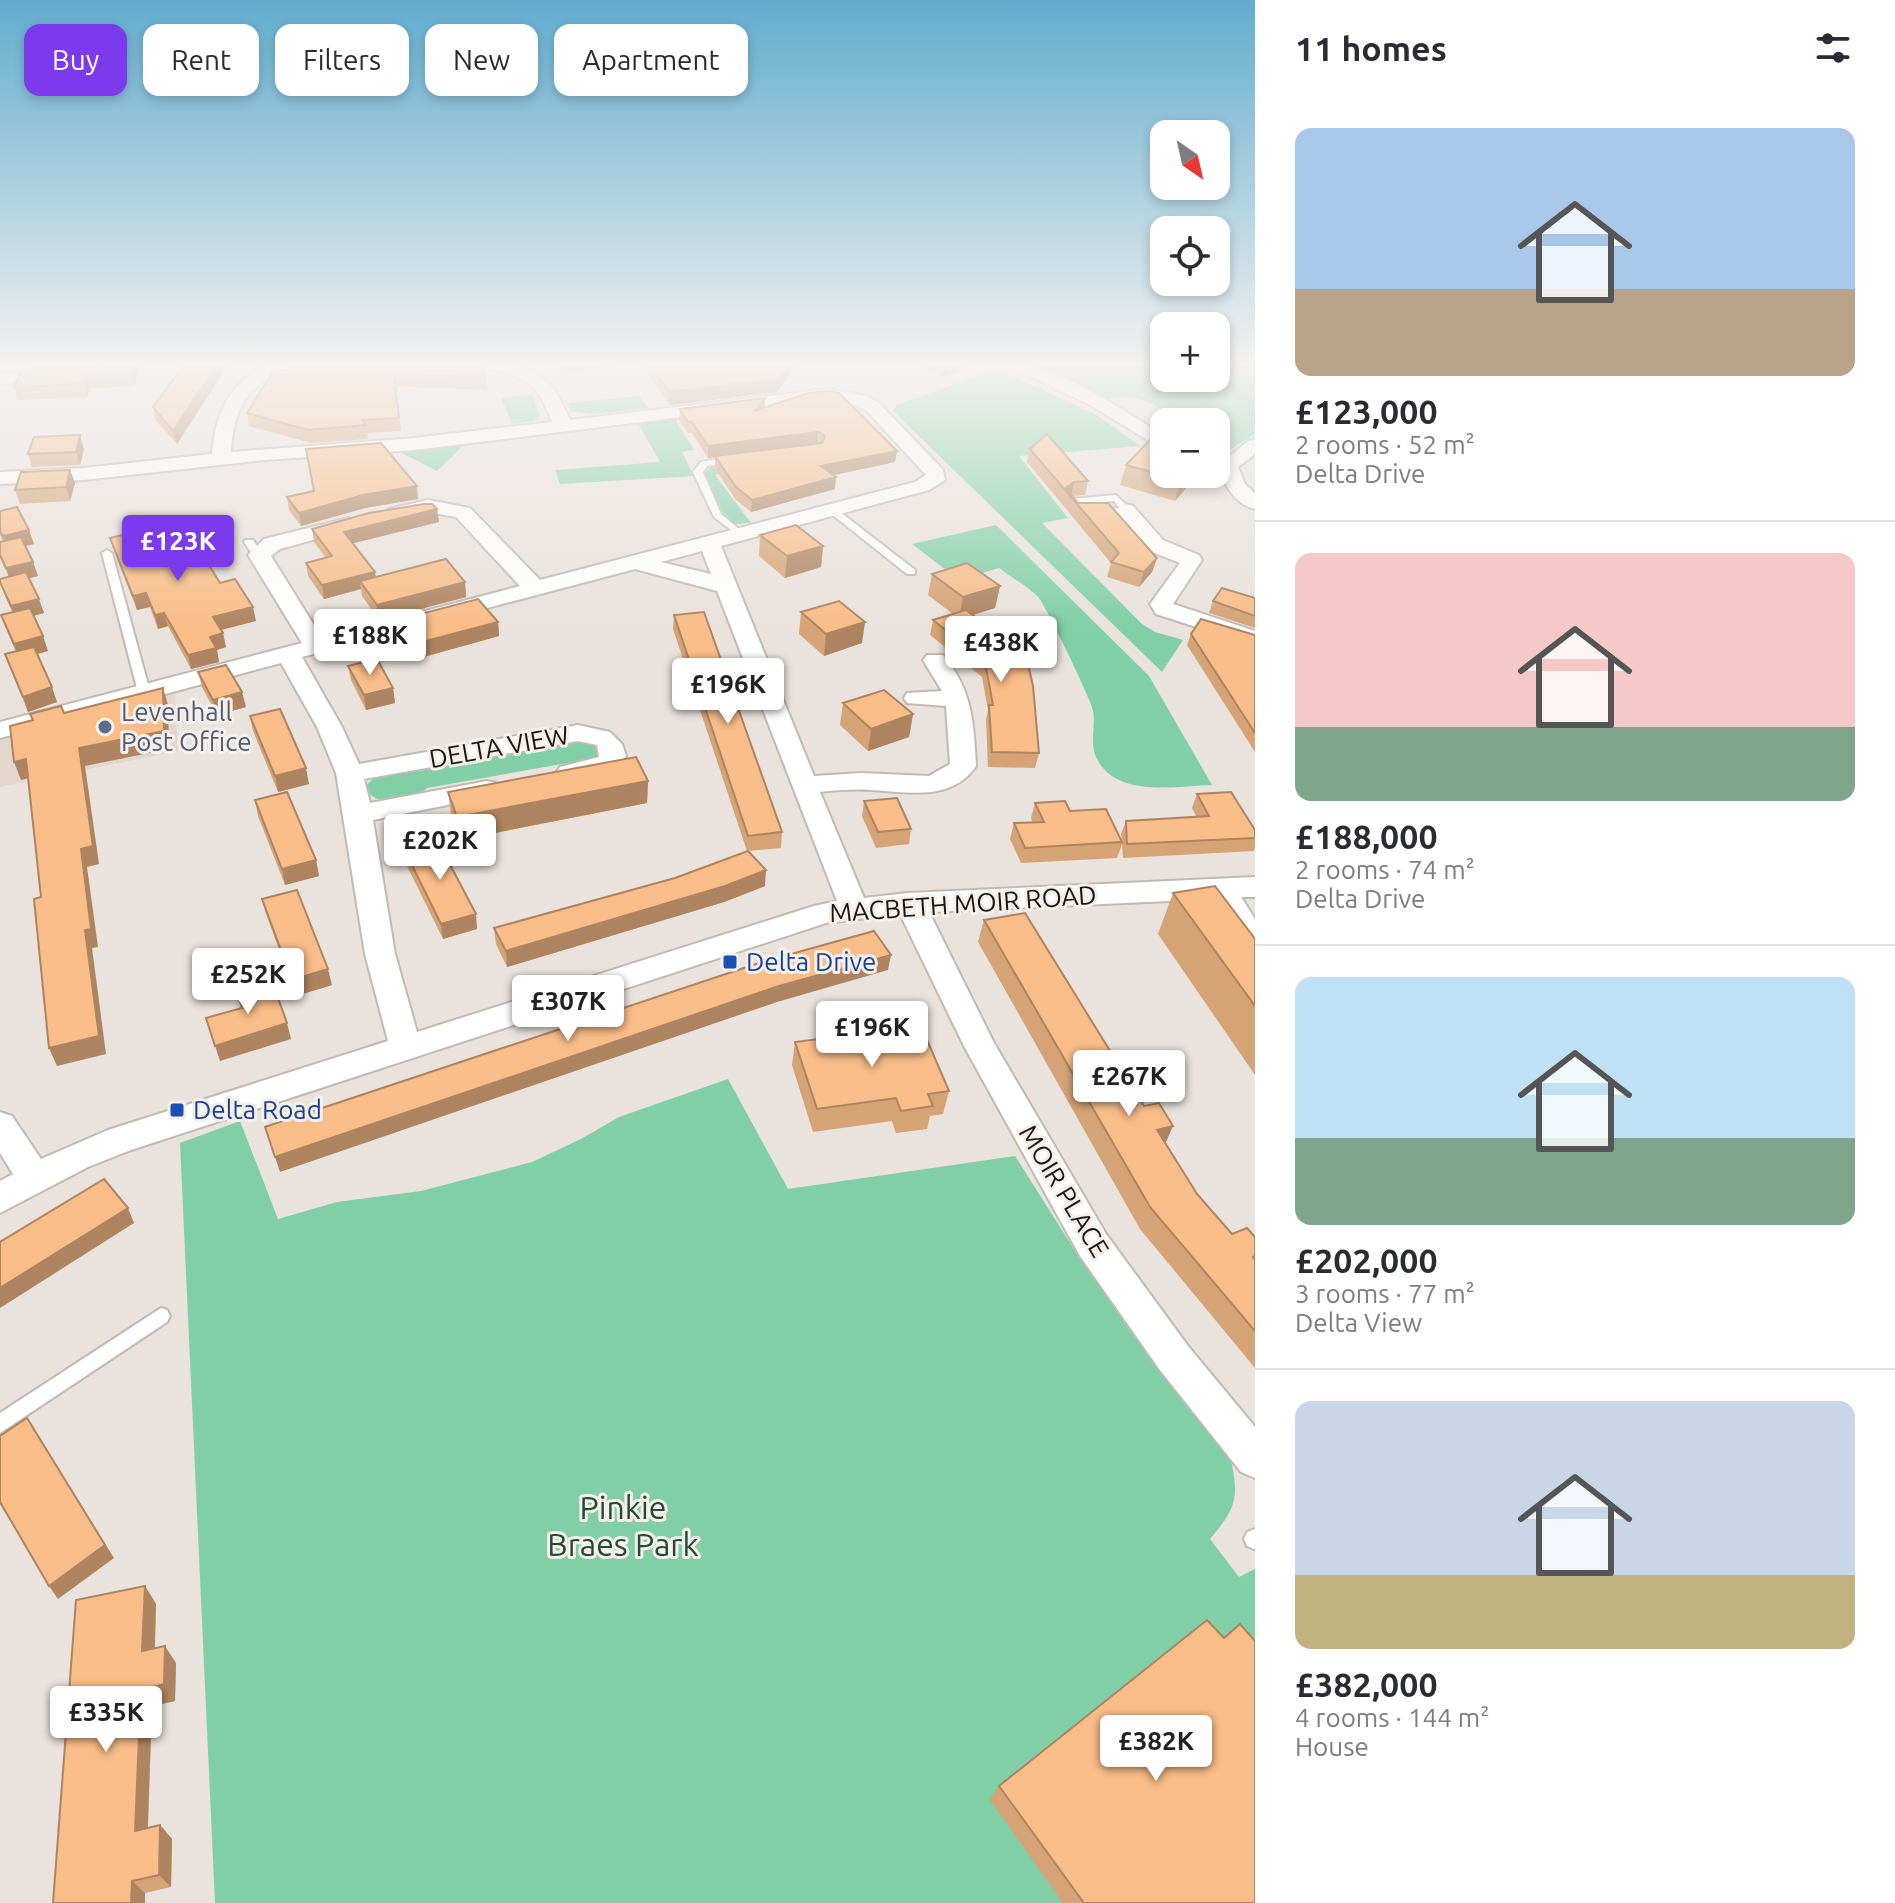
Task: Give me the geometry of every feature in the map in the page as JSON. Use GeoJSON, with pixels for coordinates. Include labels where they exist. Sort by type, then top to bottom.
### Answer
{"type":"FeatureCollection","features":[{"type":"Feature","properties":{"kind":"street"},"geometry":{"type":"LineString","coordinates":[[221,459],[222,451]]}},
{"type":"Feature","properties":{"kind":"street"},"geometry":{"type":"LineString","coordinates":[[0,478],[84,474],[326,451]]}},
{"type":"Feature","properties":{"kind":"street"},"geometry":{"type":"LineString","coordinates":[[0,730],[930,483],[936,474],[914,451]]}},
{"type":"Feature","properties":{"kind":"street"},"geometry":{"type":"LineString","coordinates":[[1230,478],[1255,503]]}},
{"type":"Feature","properties":{"kind":"street"},"geometry":{"type":"LineString","coordinates":[[316,646],[259,559],[255,547],[428,506],[463,512],[535,588]]}},
{"type":"Feature","properties":{"kind":"street"},"geometry":{"type":"LineString","coordinates":[[1126,510],[1155,545],[1191,560],[1191,564],[1164,596],[1161,604],[1164,609],[1255,639]]}},
{"type":"Feature","properties":{"kind":"street"},"geometry":{"type":"LineString","coordinates":[[707,543],[712,549],[847,895],[855,908]]}},
{"type":"Feature","properties":{"kind":"street"},"geometry":{"type":"LineString","coordinates":[[633,563],[693,575],[725,586]]}},
{"type":"Feature","properties":{"kind":"street"},"geometry":{"type":"LineString","coordinates":[[288,654],[337,738],[349,774],[359,814],[381,963],[392,1010],[406,1047]]}},
{"type":"Feature","properties":{"kind":"street"},"geometry":{"type":"LineString","coordinates":[[804,786],[861,781],[923,785],[955,775],[963,766],[958,699],[954,684],[935,660]]}},
{"type":"Feature","properties":{"kind":"street"},"geometry":{"type":"LineString","coordinates":[[916,698],[958,699]]}},
{"type":"Feature","properties":{"kind":"street","name":"DELTA VIEW"},"geometry":{"type":"LineString","coordinates":[[349,774],[578,733],[594,733],[613,747],[613,756],[608,763],[537,779]]}},
{"type":"Feature","properties":{"kind":"street","name":"DELTA VIEW"},"geometry":{"type":"LineString","coordinates":[[359,814],[508,785]]}},
{"type":"Feature","properties":{"kind":"street","name":"MACBETH MOIR ROAD"},"geometry":{"type":"LineString","coordinates":[[0,1198],[34,1178],[120,1140],[796,921],[855,908],[908,903],[1255,887]]}},
{"type":"Feature","properties":{"kind":"street"},"geometry":{"type":"LineString","coordinates":[[1221,888],[1255,943]]}},
{"type":"Feature","properties":{"kind":"street","name":"MOIR PLACE"},"geometry":{"type":"LineString","coordinates":[[908,903],[980,1046],[1093,1245],[1174,1358],[1255,1458]]}},
{"type":"Feature","properties":{"kind":"street"},"geometry":{"type":"LineString","coordinates":[[0,1125],[34,1178]]}},
{"type":"Feature","properties":{"kind":"lane"},"geometry":{"type":"LineString","coordinates":[[740,534],[717,515],[698,472],[704,464],[742,458]]}},
{"type":"Feature","properties":{"kind":"lane"},"geometry":{"type":"LineString","coordinates":[[1116,498],[1126,510],[1080,513],[1071,502],[1116,498]]}},
{"type":"Feature","properties":{"kind":"lane"},"geometry":{"type":"LineString","coordinates":[[832,510],[911,572]]}},
{"type":"Feature","properties":{"kind":"lane"},"geometry":{"type":"LineString","coordinates":[[107,553],[144,692]]}},
{"type":"Feature","properties":{"kind":"lane"},"geometry":{"type":"LineString","coordinates":[[0,1424],[161,1316]]}},
{"type":"Feature","properties":{"kind":"shaded area"},"geometry":{"type":"Polygon","coordinates":[[[175,691],[178,751],[0,787],[0,737],[175,691]]]}},
{"type":"Feature","properties":{"kind":"green space"},"geometry":{"type":"Polygon","coordinates":[[[410,451],[458,451],[437,471],[400,452],[410,451]]]}},
{"type":"Feature","properties":{"kind":"green space"},"geometry":{"type":"Polygon","coordinates":[[[654,451],[689,451],[682,452],[694,476],[560,484],[555,470],[660,462],[654,451]]]}},
{"type":"Feature","properties":{"kind":"green space"},"geometry":{"type":"Polygon","coordinates":[[[934,451],[1082,451],[1019,456],[1068,518],[1042,523],[1142,624],[1155,632],[1183,640],[1162,672],[934,451]]]}},
{"type":"Feature","properties":{"kind":"green space"},"geometry":{"type":"Polygon","coordinates":[[[724,465],[729,472],[715,475],[751,523],[734,524],[722,511],[705,473],[711,467],[724,465]]]}},
{"type":"Feature","properties":{"kind":"green space"},"geometry":{"type":"Polygon","coordinates":[[[996,525],[1149,676],[1212,785],[1148,787],[1118,780],[1106,771],[1095,753],[1091,703],[1039,598],[999,568],[959,580],[912,544],[996,525]]]}},
{"type":"Feature","properties":{"kind":"green space"},"geometry":{"type":"Polygon","coordinates":[[[569,738],[594,743],[599,753],[596,758],[582,765],[573,762],[427,788],[397,801],[380,800],[367,791],[371,780],[391,771],[420,771],[556,746],[569,738]]]}},
{"type":"Feature","properties":{"kind":"green space","name":"Pinkie Braes Park"},"geometry":{"type":"Polygon","coordinates":[[[728,1079],[788,1189],[1015,1156],[1074,1249],[1230,1456],[1235,1482],[1234,1500],[1226,1518],[1210,1539],[1239,1577],[1255,1569],[1255,1903],[215,1903],[180,1143],[240,1121],[278,1219],[337,1202],[421,1191],[532,1162],[619,1117],[728,1079]]]}},
{"type":"Feature","properties":{"kind":"building"},"geometry":{"type":"Polygon","coordinates":[[[29,451],[76,451],[76,452],[28,454],[29,451]]]}},
{"type":"Feature","properties":{"kind":"building"},"geometry":{"type":"Polygon","coordinates":[[[306,451],[388,451],[417,486],[363,495],[299,513],[287,497],[314,491],[306,451]]]}},
{"type":"Feature","properties":{"kind":"building"},"geometry":{"type":"Polygon","coordinates":[[[758,451],[897,451],[821,466],[836,477],[752,500],[736,487],[715,456],[758,451]]]}},
{"type":"Feature","properties":{"kind":"building"},"geometry":{"type":"Polygon","coordinates":[[[1032,451],[1062,451],[1088,481],[1074,482],[1066,488],[1078,503],[1108,503],[1157,558],[1144,572],[1111,562],[1119,553],[1032,451]]]}},
{"type":"Feature","properties":{"kind":"building"},"geometry":{"type":"Polygon","coordinates":[[[1140,451],[1150,451],[1150,472],[1126,465],[1140,451]]]}},
{"type":"Feature","properties":{"kind":"building"},"geometry":{"type":"Polygon","coordinates":[[[70,470],[66,487],[15,490],[21,472],[70,470]]]}},
{"type":"Feature","properties":{"kind":"building"},"geometry":{"type":"Polygon","coordinates":[[[432,504],[437,509],[344,532],[375,572],[322,585],[306,563],[332,556],[312,529],[369,513],[432,504]]]}},
{"type":"Feature","properties":{"kind":"building"},"geometry":{"type":"Polygon","coordinates":[[[17,507],[29,530],[3,536],[0,511],[17,507]]]}},
{"type":"Feature","properties":{"kind":"building"},"geometry":{"type":"Polygon","coordinates":[[[182,521],[220,583],[235,579],[253,607],[213,617],[223,633],[210,637],[216,648],[188,655],[164,613],[155,615],[146,593],[133,596],[110,538],[182,521]]]}},
{"type":"Feature","properties":{"kind":"building"},"geometry":{"type":"Polygon","coordinates":[[[796,525],[823,546],[787,556],[760,535],[796,525]]]}},
{"type":"Feature","properties":{"kind":"building"},"geometry":{"type":"Polygon","coordinates":[[[21,537],[33,562],[6,568],[0,555],[0,542],[21,537]]]}},
{"type":"Feature","properties":{"kind":"building"},"geometry":{"type":"Polygon","coordinates":[[[446,559],[465,582],[377,605],[360,581],[446,559]]]}},
{"type":"Feature","properties":{"kind":"building"},"geometry":{"type":"Polygon","coordinates":[[[967,563],[1000,586],[963,597],[932,574],[967,563]]]}},
{"type":"Feature","properties":{"kind":"building"},"geometry":{"type":"Polygon","coordinates":[[[26,572],[39,599],[11,606],[0,579],[26,572]]]}},
{"type":"Feature","properties":{"kind":"building"},"geometry":{"type":"Polygon","coordinates":[[[1222,588],[1255,598],[1255,616],[1213,601],[1222,588]]]}},
{"type":"Feature","properties":{"kind":"building"},"geometry":{"type":"Polygon","coordinates":[[[478,599],[498,622],[407,646],[389,622],[478,599]]]}},
{"type":"Feature","properties":{"kind":"building"},"geometry":{"type":"Polygon","coordinates":[[[839,601],[865,622],[826,634],[801,612],[839,601]]]}},
{"type":"Feature","properties":{"kind":"building"},"geometry":{"type":"Polygon","coordinates":[[[30,608],[43,636],[14,644],[1,615],[30,608]]]}},
{"type":"Feature","properties":{"kind":"building"},"geometry":{"type":"Polygon","coordinates":[[[966,610],[1026,656],[1033,686],[1039,753],[992,752],[989,705],[993,705],[985,662],[933,620],[966,610]]]}},
{"type":"Feature","properties":{"kind":"building"},"geometry":{"type":"Polygon","coordinates":[[[704,612],[782,832],[748,836],[674,615],[704,612]]]}},
{"type":"Feature","properties":{"kind":"building"},"geometry":{"type":"Polygon","coordinates":[[[1201,619],[1255,635],[1255,733],[1191,634],[1201,619]]]}},
{"type":"Feature","properties":{"kind":"building"},"geometry":{"type":"Polygon","coordinates":[[[34,647],[52,687],[23,697],[5,654],[34,647]]]}},
{"type":"Feature","properties":{"kind":"building"},"geometry":{"type":"Polygon","coordinates":[[[377,659],[393,688],[364,695],[348,666],[377,659]]]}},
{"type":"Feature","properties":{"kind":"building"},"geometry":{"type":"Polygon","coordinates":[[[226,665],[242,692],[213,700],[198,672],[226,665]]]}},
{"type":"Feature","properties":{"kind":"building"},"geometry":{"type":"Polygon","coordinates":[[[163,688],[164,731],[79,748],[93,846],[81,849],[91,929],[85,930],[99,1036],[49,1048],[34,899],[41,897],[26,759],[14,762],[10,726],[33,720],[30,714],[61,706],[64,713],[163,688]]]}},
{"type":"Feature","properties":{"kind":"building"},"geometry":{"type":"Polygon","coordinates":[[[884,690],[913,714],[871,729],[843,703],[884,690]]]}},
{"type":"Feature","properties":{"kind":"building"},"geometry":{"type":"Polygon","coordinates":[[[280,709],[306,768],[275,776],[250,716],[280,709]]]}},
{"type":"Feature","properties":{"kind":"building"},"geometry":{"type":"Polygon","coordinates":[[[636,757],[648,781],[457,817],[448,792],[636,757]]]}},
{"type":"Feature","properties":{"kind":"building"},"geometry":{"type":"Polygon","coordinates":[[[287,792],[316,860],[282,869],[255,800],[287,792]]]}},
{"type":"Feature","properties":{"kind":"building"},"geometry":{"type":"Polygon","coordinates":[[[1231,792],[1255,830],[1255,838],[1127,844],[1126,821],[1209,816],[1197,794],[1231,792]]]}},
{"type":"Feature","properties":{"kind":"building"},"geometry":{"type":"Polygon","coordinates":[[[897,798],[911,829],[878,832],[864,801],[897,798]]]}},
{"type":"Feature","properties":{"kind":"building"},"geometry":{"type":"Polygon","coordinates":[[[1065,801],[1070,811],[1106,809],[1122,842],[1025,848],[1014,823],[1044,822],[1035,803],[1065,801]]]}},
{"type":"Feature","properties":{"kind":"building"},"geometry":{"type":"Polygon","coordinates":[[[437,840],[476,914],[441,924],[404,849],[437,840]]]}},
{"type":"Feature","properties":{"kind":"building"},"geometry":{"type":"Polygon","coordinates":[[[748,851],[766,870],[725,886],[506,951],[494,928],[675,878],[748,851]]]}},
{"type":"Feature","properties":{"kind":"building"},"geometry":{"type":"Polygon","coordinates":[[[1215,886],[1255,939],[1255,1006],[1173,893],[1215,886]]]}},
{"type":"Feature","properties":{"kind":"building"},"geometry":{"type":"Polygon","coordinates":[[[297,890],[328,969],[292,980],[262,899],[297,890]]]}},
{"type":"Feature","properties":{"kind":"building"},"geometry":{"type":"Polygon","coordinates":[[[1025,913],[1144,1106],[1159,1103],[1173,1126],[1157,1130],[1197,1194],[1232,1234],[1247,1228],[1255,1237],[1255,1331],[1150,1207],[984,920],[1025,913]]]}},
{"type":"Feature","properties":{"kind":"building"},"geometry":{"type":"Polygon","coordinates":[[[874,931],[891,955],[779,986],[275,1157],[265,1127],[762,962],[874,931]]]}},
{"type":"Feature","properties":{"kind":"building"},"geometry":{"type":"Polygon","coordinates":[[[273,984],[287,1023],[215,1046],[206,1018],[242,1008],[238,995],[273,984]]]}},
{"type":"Feature","properties":{"kind":"building"},"geometry":{"type":"Polygon","coordinates":[[[921,1026],[949,1091],[928,1094],[933,1106],[901,1111],[896,1098],[817,1109],[795,1042],[921,1026]]]}},
{"type":"Feature","properties":{"kind":"building"},"geometry":{"type":"Polygon","coordinates":[[[104,1179],[128,1208],[0,1288],[0,1242],[104,1179]]]}},
{"type":"Feature","properties":{"kind":"building"},"geometry":{"type":"Polygon","coordinates":[[[27,1418],[105,1545],[49,1586],[0,1502],[0,1436],[27,1418]]]}},
{"type":"Feature","properties":{"kind":"building"},"geometry":{"type":"Polygon","coordinates":[[[145,1586],[142,1651],[165,1646],[164,1684],[141,1690],[135,1831],[160,1825],[159,1875],[132,1881],[131,1903],[53,1903],[76,1600],[145,1586]]]}},
{"type":"Feature","properties":{"kind":"building"},"geometry":{"type":"Polygon","coordinates":[[[1207,1620],[1224,1638],[1240,1624],[1255,1641],[1255,1903],[1084,1903],[999,1786],[1207,1620]]]}},
{"type":"Feature","properties":{"kind":"place","name":"Levenhall Post Office"},"geometry":{"type":"Point","coordinates":[105,727]}},
{"type":"Feature","properties":{"kind":"place","name":"Delta Drive"},"geometry":{"type":"Point","coordinates":[730,962]}},
{"type":"Feature","properties":{"kind":"place","name":"Delta Road"},"geometry":{"type":"Point","coordinates":[177,1110]}}]}
